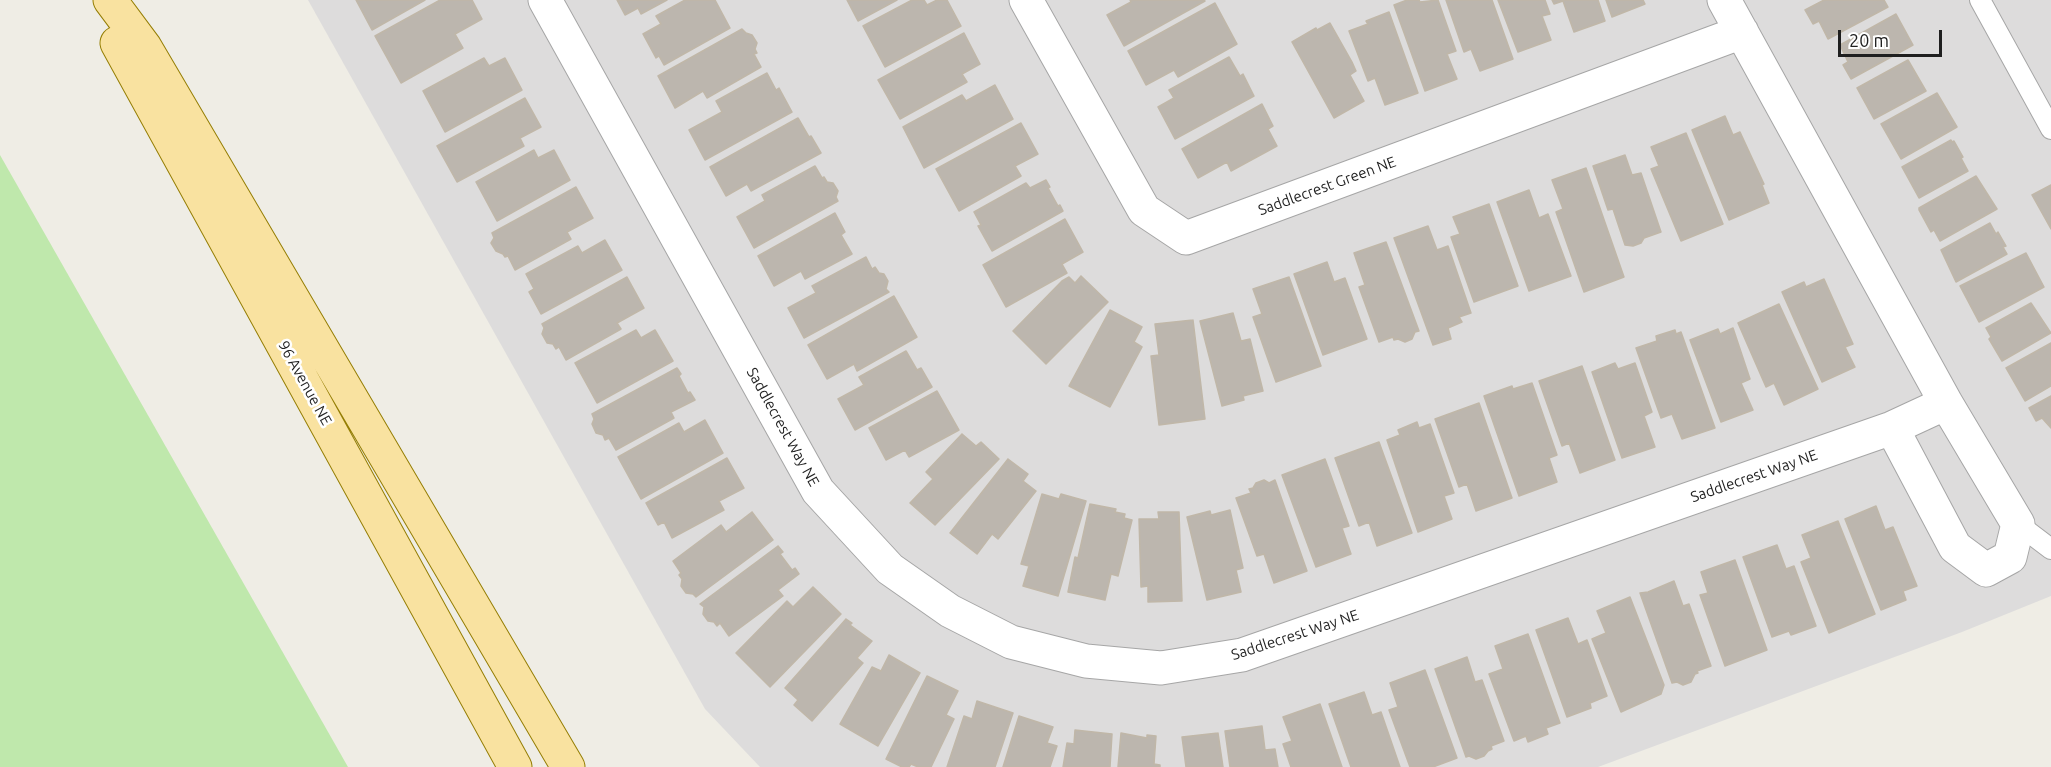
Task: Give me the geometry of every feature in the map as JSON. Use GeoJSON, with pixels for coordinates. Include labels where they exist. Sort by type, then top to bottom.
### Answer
{"type":"FeatureCollection","features":[{"type":"Feature","properties":{"kind":"main road","name":"96 Avenue NE"},"geometry":{"type":"LineString","coordinates":[[94,0],[515,767]]}},
{"type":"Feature","properties":{"kind":"main road"},"geometry":{"type":"LineString","coordinates":[[110,0],[145,47],[568,767]]}},
{"type":"Feature","properties":{"kind":"street","name":"Saddlecrest Way NE"},"geometry":{"type":"LineString","coordinates":[[545,0],[818,491],[890,568],[950,611],[1011,642],[1086,661],[1161,668],[1242,655],[1892,428],[1946,403]]}},
{"type":"Feature","properties":{"kind":"street","name":"Saddlecrest Green NE"},"geometry":{"type":"LineString","coordinates":[[1026,0],[1144,210],[1186,238],[1742,32]]}},
{"type":"Feature","properties":{"kind":"street"},"geometry":{"type":"LineString","coordinates":[[1724,0],[1946,403],[2018,524],[2010,557],[1986,570],[1955,547],[1892,428]]}},
{"type":"Feature","properties":{"kind":"lane"},"geometry":{"type":"LineString","coordinates":[[1980,0],[2051,129]]}},
{"type":"Feature","properties":{"kind":"lane"},"geometry":{"type":"LineString","coordinates":[[2018,524],[2051,549]]}},
{"type":"Feature","properties":{"kind":"shaded area"},"geometry":{"type":"Polygon","coordinates":[[[308,0],[2051,0],[2051,596],[1962,632],[1598,767],[760,767],[705,709],[308,0]]]}},
{"type":"Feature","properties":{"kind":"green space"},"geometry":{"type":"Polygon","coordinates":[[[0,155],[348,767],[0,767],[0,155]]]}},
{"type":"Feature","properties":{"kind":"building"},"geometry":{"type":"Polygon","coordinates":[[[356,0],[425,0],[372,30],[356,0]]]}},
{"type":"Feature","properties":{"kind":"building"},"geometry":{"type":"Polygon","coordinates":[[[440,0],[472,0],[482,19],[455,34],[463,48],[401,83],[375,36],[440,0]]]}},
{"type":"Feature","properties":{"kind":"building"},"geometry":{"type":"Polygon","coordinates":[[[617,0],[667,0],[641,14],[638,8],[625,15],[617,0]]]}},
{"type":"Feature","properties":{"kind":"building"},"geometry":{"type":"Polygon","coordinates":[[[685,0],[715,0],[730,28],[664,65],[659,56],[656,58],[643,34],[661,24],[656,16],[685,0]]]}},
{"type":"Feature","properties":{"kind":"building"},"geometry":{"type":"Polygon","coordinates":[[[847,0],[897,0],[858,21],[847,0]]]}},
{"type":"Feature","properties":{"kind":"building"},"geometry":{"type":"Polygon","coordinates":[[[912,0],[924,0],[927,5],[937,0],[947,0],[961,26],[885,67],[863,26],[912,0]]]}},
{"type":"Feature","properties":{"kind":"building"},"geometry":{"type":"Polygon","coordinates":[[[1130,0],[1205,1],[1124,46],[1107,15],[1131,2],[1130,0]]]}},
{"type":"Feature","properties":{"kind":"building"},"geometry":{"type":"Polygon","coordinates":[[[1407,0],[1419,0],[1420,2],[1438,0],[1456,51],[1447,54],[1457,79],[1425,91],[1394,5],[1407,0]]]}},
{"type":"Feature","properties":{"kind":"building"},"geometry":{"type":"Polygon","coordinates":[[[1446,0],[1492,0],[1513,59],[1480,71],[1471,49],[1464,52],[1446,0]]]}},
{"type":"Feature","properties":{"kind":"building"},"geometry":{"type":"Polygon","coordinates":[[[1498,0],[1545,0],[1550,14],[1542,16],[1551,40],[1518,52],[1498,0]]]}},
{"type":"Feature","properties":{"kind":"building"},"geometry":{"type":"Polygon","coordinates":[[[1552,0],[1598,0],[1605,21],[1574,32],[1563,1],[1554,4],[1552,0]]]}},
{"type":"Feature","properties":{"kind":"building"},"geometry":{"type":"Polygon","coordinates":[[[1606,0],[1643,0],[1645,4],[1612,17],[1606,0]]]}},
{"type":"Feature","properties":{"kind":"building"},"geometry":{"type":"Polygon","coordinates":[[[1824,0],[1884,0],[1888,7],[1828,39],[1819,21],[1813,24],[1805,10],[1824,0]]]}},
{"type":"Feature","properties":{"kind":"building"},"geometry":{"type":"Polygon","coordinates":[[[1215,3],[1237,44],[1178,77],[1174,70],[1146,85],[1128,51],[1215,3]]]}},
{"type":"Feature","properties":{"kind":"building"},"geometry":{"type":"Polygon","coordinates":[[[1389,12],[1418,93],[1385,105],[1375,78],[1368,81],[1349,31],[1368,24],[1366,21],[1389,12]]]}},
{"type":"Feature","properties":{"kind":"building"},"geometry":{"type":"Polygon","coordinates":[[[1896,14],[1913,45],[1851,79],[1843,65],[1848,62],[1840,45],[1896,14]]]}},
{"type":"Feature","properties":{"kind":"building"},"geometry":{"type":"Polygon","coordinates":[[[1330,23],[1356,71],[1350,75],[1364,101],[1334,118],[1292,42],[1330,23]]]}},
{"type":"Feature","properties":{"kind":"building"},"geometry":{"type":"Polygon","coordinates":[[[742,29],[752,35],[757,43],[755,49],[757,53],[754,54],[761,67],[707,98],[703,91],[675,108],[658,76],[742,29]]]}},
{"type":"Feature","properties":{"kind":"building"},"geometry":{"type":"Polygon","coordinates":[[[964,33],[980,64],[962,74],[967,82],[900,119],[878,80],[964,33]]]}},
{"type":"Feature","properties":{"kind":"building"},"geometry":{"type":"Polygon","coordinates":[[[1229,57],[1240,76],[1243,74],[1254,96],[1175,139],[1158,107],[1174,98],[1169,90],[1229,57]]]}},
{"type":"Feature","properties":{"kind":"building"},"geometry":{"type":"Polygon","coordinates":[[[484,58],[489,66],[505,58],[522,90],[445,132],[423,91],[484,58]]]}},
{"type":"Feature","properties":{"kind":"building"},"geometry":{"type":"Polygon","coordinates":[[[1908,60],[1926,91],[1874,119],[1857,88],[1908,60]]]}},
{"type":"Feature","properties":{"kind":"building"},"geometry":{"type":"Polygon","coordinates":[[[767,73],[776,90],[779,88],[792,112],[705,160],[689,130],[722,112],[716,101],[767,73]]]}},
{"type":"Feature","properties":{"kind":"building"},"geometry":{"type":"Polygon","coordinates":[[[995,85],[1013,119],[924,168],[903,127],[962,95],[966,101],[995,85]]]}},
{"type":"Feature","properties":{"kind":"building"},"geometry":{"type":"Polygon","coordinates":[[[1937,93],[1957,127],[1901,159],[1881,124],[1937,93]]]}},
{"type":"Feature","properties":{"kind":"building"},"geometry":{"type":"Polygon","coordinates":[[[525,98],[541,127],[520,138],[524,146],[457,182],[437,146],[525,98]]]}},
{"type":"Feature","properties":{"kind":"building"},"geometry":{"type":"Polygon","coordinates":[[[1262,104],[1273,126],[1268,129],[1277,146],[1231,171],[1227,162],[1198,178],[1182,149],[1262,104]]]}},
{"type":"Feature","properties":{"kind":"building"},"geometry":{"type":"Polygon","coordinates":[[[1725,116],[1733,135],[1740,132],[1764,184],[1762,185],[1769,203],[1729,220],[1692,130],[1725,116]]]}},
{"type":"Feature","properties":{"kind":"building"},"geometry":{"type":"Polygon","coordinates":[[[798,118],[821,153],[751,191],[747,184],[726,196],[710,167],[798,118]]]}},
{"type":"Feature","properties":{"kind":"building"},"geometry":{"type":"Polygon","coordinates":[[[1021,123],[1038,154],[1015,166],[1021,176],[959,211],[936,169],[1021,123]]]}},
{"type":"Feature","properties":{"kind":"building"},"geometry":{"type":"Polygon","coordinates":[[[1686,133],[1723,224],[1681,241],[1651,169],[1659,166],[1651,147],[1686,133]]]}},
{"type":"Feature","properties":{"kind":"building"},"geometry":{"type":"Polygon","coordinates":[[[1951,140],[1954,141],[1963,157],[1961,158],[1968,171],[1919,198],[1902,167],[1951,140]]]}},
{"type":"Feature","properties":{"kind":"building"},"geometry":{"type":"Polygon","coordinates":[[[534,150],[538,158],[554,150],[570,180],[497,221],[476,182],[534,150]]]}},
{"type":"Feature","properties":{"kind":"building"},"geometry":{"type":"Polygon","coordinates":[[[1625,155],[1632,175],[1641,173],[1661,232],[1644,238],[1641,243],[1633,246],[1625,245],[1613,209],[1608,210],[1593,166],[1625,155]]]}},
{"type":"Feature","properties":{"kind":"building"},"geometry":{"type":"Polygon","coordinates":[[[815,166],[822,178],[833,183],[838,191],[836,197],[838,201],[754,248],[737,217],[765,201],[762,195],[815,166]]]}},
{"type":"Feature","properties":{"kind":"building"},"geometry":{"type":"Polygon","coordinates":[[[1586,168],[1624,277],[1584,292],[1556,212],[1563,209],[1552,180],[1586,168]]]}},
{"type":"Feature","properties":{"kind":"building"},"geometry":{"type":"Polygon","coordinates":[[[1976,176],[1997,209],[1940,241],[1934,230],[1931,232],[1919,208],[1976,176]]]}},
{"type":"Feature","properties":{"kind":"building"},"geometry":{"type":"Polygon","coordinates":[[[1046,180],[1050,187],[1048,188],[1063,211],[992,251],[978,226],[981,225],[974,212],[1026,183],[1030,188],[1046,180]]]}},
{"type":"Feature","properties":{"kind":"building"},"geometry":{"type":"Polygon","coordinates":[[[2051,185],[2051,229],[2032,195],[2051,185]]]}},
{"type":"Feature","properties":{"kind":"building"},"geometry":{"type":"Polygon","coordinates":[[[576,187],[593,218],[567,232],[571,239],[515,270],[508,256],[505,257],[496,251],[491,243],[494,238],[492,233],[576,187]]]}},
{"type":"Feature","properties":{"kind":"building"},"geometry":{"type":"Polygon","coordinates":[[[1529,190],[1539,218],[1548,214],[1571,276],[1529,291],[1497,202],[1529,190]]]}},
{"type":"Feature","properties":{"kind":"building"},"geometry":{"type":"Polygon","coordinates":[[[1489,204],[1518,286],[1474,302],[1451,237],[1460,234],[1453,217],[1489,204]]]}},
{"type":"Feature","properties":{"kind":"building"},"geometry":{"type":"Polygon","coordinates":[[[835,213],[845,232],[841,235],[852,254],[805,279],[801,271],[774,286],[758,256],[835,213]]]}},
{"type":"Feature","properties":{"kind":"building"},"geometry":{"type":"Polygon","coordinates":[[[1065,219],[1083,252],[1062,264],[1067,273],[1006,307],[983,265],[1065,219]]]}},
{"type":"Feature","properties":{"kind":"building"},"geometry":{"type":"Polygon","coordinates":[[[1990,223],[2006,246],[2003,247],[2007,254],[1956,282],[1941,250],[1990,223]]]}},
{"type":"Feature","properties":{"kind":"building"},"geometry":{"type":"Polygon","coordinates":[[[1428,226],[1437,250],[1448,246],[1471,313],[1459,317],[1462,322],[1448,328],[1451,339],[1433,345],[1394,238],[1428,226]]]}},
{"type":"Feature","properties":{"kind":"building"},"geometry":{"type":"Polygon","coordinates":[[[605,240],[622,270],[541,314],[529,292],[534,289],[526,274],[578,246],[582,253],[605,240]]]}},
{"type":"Feature","properties":{"kind":"building"},"geometry":{"type":"Polygon","coordinates":[[[1386,242],[1419,331],[1415,332],[1412,339],[1405,342],[1394,340],[1393,337],[1379,342],[1359,287],[1365,285],[1354,253],[1386,242]]]}},
{"type":"Feature","properties":{"kind":"building"},"geometry":{"type":"Polygon","coordinates":[[[2026,253],[2044,287],[1979,322],[1960,286],[2026,253]]]}},
{"type":"Feature","properties":{"kind":"building"},"geometry":{"type":"Polygon","coordinates":[[[866,257],[872,269],[875,267],[879,273],[884,274],[888,281],[886,289],[889,292],[804,338],[788,308],[816,293],[812,286],[866,257]]]}},
{"type":"Feature","properties":{"kind":"building"},"geometry":{"type":"Polygon","coordinates":[[[1327,262],[1334,282],[1345,278],[1367,339],[1323,355],[1294,274],[1327,262]]]}},
{"type":"Feature","properties":{"kind":"building"},"geometry":{"type":"Polygon","coordinates":[[[1081,276],[1108,302],[1046,364],[1013,331],[1062,281],[1069,277],[1075,283],[1081,276]]]}},
{"type":"Feature","properties":{"kind":"building"},"geometry":{"type":"Polygon","coordinates":[[[627,277],[644,308],[617,323],[621,329],[566,360],[559,347],[556,349],[553,344],[547,343],[542,334],[544,328],[542,324],[627,277]]]}},
{"type":"Feature","properties":{"kind":"building"},"geometry":{"type":"Polygon","coordinates":[[[1289,277],[1321,366],[1276,382],[1253,317],[1262,314],[1253,289],[1289,277]]]}},
{"type":"Feature","properties":{"kind":"building"},"geometry":{"type":"Polygon","coordinates":[[[1824,279],[1853,344],[1845,347],[1855,367],[1822,382],[1782,292],[1804,282],[1806,287],[1824,279]]]}},
{"type":"Feature","properties":{"kind":"building"},"geometry":{"type":"Polygon","coordinates":[[[894,296],[917,337],[857,371],[854,364],[827,379],[808,345],[894,296]]]}},
{"type":"Feature","properties":{"kind":"building"},"geometry":{"type":"Polygon","coordinates":[[[2031,303],[2051,333],[2002,361],[1989,339],[1991,337],[1986,328],[2031,303]]]}},
{"type":"Feature","properties":{"kind":"building"},"geometry":{"type":"Polygon","coordinates":[[[1779,304],[1818,389],[1784,405],[1774,383],[1766,387],[1738,323],[1779,304]]]}},
{"type":"Feature","properties":{"kind":"building"},"geometry":{"type":"Polygon","coordinates":[[[1110,310],[1142,327],[1134,342],[1142,347],[1110,407],[1069,386],[1110,310]]]}},
{"type":"Feature","properties":{"kind":"building"},"geometry":{"type":"Polygon","coordinates":[[[1233,313],[1241,341],[1250,339],[1263,391],[1243,396],[1244,400],[1222,406],[1200,321],[1233,313]]]}},
{"type":"Feature","properties":{"kind":"building"},"geometry":{"type":"Polygon","coordinates":[[[1193,320],[1205,419],[1159,425],[1151,356],[1159,355],[1155,324],[1193,320]]]}},
{"type":"Feature","properties":{"kind":"building"},"geometry":{"type":"Polygon","coordinates":[[[1733,328],[1750,379],[1741,383],[1753,410],[1721,422],[1690,340],[1718,329],[1720,334],[1733,328]]]}},
{"type":"Feature","properties":{"kind":"building"},"geometry":{"type":"Polygon","coordinates":[[[636,330],[641,338],[655,330],[673,361],[597,403],[575,363],[636,330]]]}},
{"type":"Feature","properties":{"kind":"building"},"geometry":{"type":"Polygon","coordinates":[[[1675,330],[1676,334],[1681,332],[1715,428],[1682,439],[1672,414],[1661,418],[1636,348],[1657,341],[1656,336],[1675,330]]]}},
{"type":"Feature","properties":{"kind":"building"},"geometry":{"type":"Polygon","coordinates":[[[2051,343],[2051,386],[2025,401],[2006,368],[2051,343]]]}},
{"type":"Feature","properties":{"kind":"building"},"geometry":{"type":"Polygon","coordinates":[[[906,351],[917,370],[921,368],[932,387],[855,430],[838,399],[864,385],[859,377],[906,351]]]}},
{"type":"Feature","properties":{"kind":"building"},"geometry":{"type":"Polygon","coordinates":[[[1615,363],[1618,369],[1635,363],[1652,412],[1644,416],[1655,447],[1622,458],[1592,372],[1615,363]]]}},
{"type":"Feature","properties":{"kind":"building"},"geometry":{"type":"Polygon","coordinates":[[[1582,366],[1615,460],[1580,473],[1569,443],[1562,446],[1539,381],[1582,366]]]}},
{"type":"Feature","properties":{"kind":"building"},"geometry":{"type":"Polygon","coordinates":[[[677,368],[688,393],[690,392],[695,400],[671,412],[674,418],[616,450],[609,438],[605,440],[603,435],[596,433],[592,424],[594,419],[592,414],[677,368]]]}},
{"type":"Feature","properties":{"kind":"building"},"geometry":{"type":"Polygon","coordinates":[[[1532,383],[1557,455],[1549,458],[1557,482],[1519,496],[1484,396],[1512,386],[1513,389],[1532,383]]]}},
{"type":"Feature","properties":{"kind":"building"},"geometry":{"type":"Polygon","coordinates":[[[937,391],[959,430],[909,457],[905,450],[886,460],[869,428],[937,391]]]}},
{"type":"Feature","properties":{"kind":"building"},"geometry":{"type":"Polygon","coordinates":[[[2051,396],[2051,428],[2042,418],[2036,421],[2029,408],[2051,396]]]}},
{"type":"Feature","properties":{"kind":"building"},"geometry":{"type":"Polygon","coordinates":[[[1479,403],[1512,498],[1476,511],[1467,484],[1459,487],[1435,419],[1479,403]]]}},
{"type":"Feature","properties":{"kind":"building"},"geometry":{"type":"Polygon","coordinates":[[[705,420],[723,453],[641,499],[618,457],[679,423],[684,432],[705,420]]]}},
{"type":"Feature","properties":{"kind":"building"},"geometry":{"type":"Polygon","coordinates":[[[1417,422],[1419,428],[1430,424],[1454,493],[1444,496],[1452,519],[1418,532],[1387,440],[1400,435],[1398,430],[1417,422]]]}},
{"type":"Feature","properties":{"kind":"building"},"geometry":{"type":"Polygon","coordinates":[[[962,434],[976,446],[981,442],[999,459],[935,525],[910,503],[933,479],[926,472],[962,434]]]}},
{"type":"Feature","properties":{"kind":"building"},"geometry":{"type":"Polygon","coordinates":[[[1379,442],[1412,533],[1377,546],[1369,522],[1359,526],[1335,458],[1379,442]]]}},
{"type":"Feature","properties":{"kind":"building"},"geometry":{"type":"Polygon","coordinates":[[[727,458],[744,488],[719,501],[724,510],[672,538],[664,522],[658,525],[646,503],[727,458]]]}},
{"type":"Feature","properties":{"kind":"building"},"geometry":{"type":"Polygon","coordinates":[[[1008,459],[1028,474],[1023,481],[1036,491],[998,539],[992,534],[977,554],[950,533],[1008,459]]]}},
{"type":"Feature","properties":{"kind":"building"},"geometry":{"type":"Polygon","coordinates":[[[1325,459],[1349,526],[1342,528],[1351,554],[1316,567],[1282,475],[1325,459]]]}},
{"type":"Feature","properties":{"kind":"building"},"geometry":{"type":"Polygon","coordinates":[[[1264,480],[1269,483],[1275,480],[1307,571],[1274,583],[1264,554],[1257,556],[1236,498],[1251,493],[1249,489],[1264,480]]]}},
{"type":"Feature","properties":{"kind":"building"},"geometry":{"type":"Polygon","coordinates":[[[1042,494],[1059,499],[1061,494],[1086,501],[1058,596],[1023,586],[1029,566],[1021,564],[1042,494]]]}},
{"type":"Feature","properties":{"kind":"building"},"geometry":{"type":"Polygon","coordinates":[[[1090,504],[1116,509],[1115,512],[1125,514],[1124,518],[1132,520],[1118,576],[1111,574],[1105,600],[1068,592],[1090,504]]]}},
{"type":"Feature","properties":{"kind":"building"},"geometry":{"type":"Polygon","coordinates":[[[1876,506],[1885,530],[1893,527],[1917,586],[1903,591],[1906,600],[1881,610],[1845,519],[1876,506]]]}},
{"type":"Feature","properties":{"kind":"building"},"geometry":{"type":"Polygon","coordinates":[[[1230,510],[1243,568],[1236,570],[1241,592],[1207,600],[1187,517],[1210,511],[1211,515],[1230,510]]]}},
{"type":"Feature","properties":{"kind":"building"},"geometry":{"type":"Polygon","coordinates":[[[752,512],[773,540],[696,597],[686,593],[681,586],[682,579],[679,575],[681,573],[673,561],[721,525],[726,532],[752,512]]]}},
{"type":"Feature","properties":{"kind":"building"},"geometry":{"type":"Polygon","coordinates":[[[1158,512],[1179,512],[1182,601],[1148,602],[1148,586],[1141,587],[1139,519],[1159,519],[1158,512]]]}},
{"type":"Feature","properties":{"kind":"building"},"geometry":{"type":"Polygon","coordinates":[[[1838,521],[1875,614],[1829,633],[1801,562],[1811,558],[1802,535],[1838,521]]]}},
{"type":"Feature","properties":{"kind":"building"},"geometry":{"type":"Polygon","coordinates":[[[1777,545],[1786,569],[1794,566],[1816,626],[1791,635],[1789,631],[1772,637],[1743,557],[1777,545]]]}},
{"type":"Feature","properties":{"kind":"building"},"geometry":{"type":"Polygon","coordinates":[[[778,546],[783,552],[780,554],[792,570],[795,568],[799,574],[778,590],[783,596],[729,636],[720,623],[717,626],[714,622],[708,621],[703,614],[704,607],[700,604],[778,546]]]}},
{"type":"Feature","properties":{"kind":"building"},"geometry":{"type":"Polygon","coordinates":[[[1735,560],[1767,650],[1725,666],[1700,595],[1708,593],[1701,572],[1735,560]]]}},
{"type":"Feature","properties":{"kind":"building"},"geometry":{"type":"Polygon","coordinates":[[[1674,581],[1683,606],[1689,604],[1711,666],[1697,671],[1698,673],[1691,682],[1683,685],[1677,682],[1672,683],[1640,593],[1674,581]]]}},
{"type":"Feature","properties":{"kind":"building"},"geometry":{"type":"Polygon","coordinates":[[[813,587],[841,614],[770,687],[736,653],[787,601],[793,607],[813,587]]]}},
{"type":"Feature","properties":{"kind":"building"},"geometry":{"type":"Polygon","coordinates":[[[1630,597],[1664,685],[1661,694],[1621,712],[1592,639],[1606,633],[1597,611],[1630,597]]]}},
{"type":"Feature","properties":{"kind":"building"},"geometry":{"type":"Polygon","coordinates":[[[1568,618],[1578,644],[1587,640],[1607,696],[1590,703],[1591,708],[1567,717],[1536,630],[1568,618]]]}},
{"type":"Feature","properties":{"kind":"building"},"geometry":{"type":"Polygon","coordinates":[[[846,619],[852,623],[850,625],[872,641],[857,658],[863,663],[812,721],[794,705],[798,700],[785,688],[846,619]]]}},
{"type":"Feature","properties":{"kind":"building"},"geometry":{"type":"Polygon","coordinates":[[[1528,634],[1560,723],[1546,728],[1548,734],[1528,742],[1526,736],[1514,741],[1489,674],[1503,669],[1495,646],[1528,634]]]}},
{"type":"Feature","properties":{"kind":"building"},"geometry":{"type":"Polygon","coordinates":[[[889,655],[920,673],[878,746],[840,724],[872,667],[881,671],[889,655]]]}},
{"type":"Feature","properties":{"kind":"building"},"geometry":{"type":"Polygon","coordinates":[[[1467,657],[1475,682],[1482,680],[1504,741],[1491,746],[1492,749],[1484,756],[1476,759],[1466,757],[1435,669],[1467,657]]]}},
{"type":"Feature","properties":{"kind":"building"},"geometry":{"type":"Polygon","coordinates":[[[1425,670],[1457,758],[1433,767],[1410,767],[1389,710],[1398,707],[1390,683],[1425,670]]]}},
{"type":"Feature","properties":{"kind":"building"},"geometry":{"type":"Polygon","coordinates":[[[927,676],[958,691],[946,715],[954,719],[931,767],[918,767],[911,764],[909,767],[902,767],[886,759],[927,676]]]}},
{"type":"Feature","properties":{"kind":"building"},"geometry":{"type":"Polygon","coordinates":[[[1364,692],[1372,715],[1381,712],[1400,767],[1351,767],[1329,704],[1364,692]]]}},
{"type":"Feature","properties":{"kind":"building"},"geometry":{"type":"Polygon","coordinates":[[[977,701],[1013,713],[995,767],[947,767],[964,716],[972,719],[977,701]]]}},
{"type":"Feature","properties":{"kind":"building"},"geometry":{"type":"Polygon","coordinates":[[[1320,704],[1342,767],[1291,767],[1283,744],[1292,741],[1283,717],[1320,704]]]}},
{"type":"Feature","properties":{"kind":"building"},"geometry":{"type":"Polygon","coordinates":[[[1019,716],[1053,727],[1047,743],[1057,746],[1050,767],[1003,767],[1019,716]]]}},
{"type":"Feature","properties":{"kind":"building"},"geometry":{"type":"Polygon","coordinates":[[[1262,726],[1265,750],[1275,749],[1278,767],[1230,767],[1225,731],[1262,726]]]}},
{"type":"Feature","properties":{"kind":"building"},"geometry":{"type":"Polygon","coordinates":[[[1075,730],[1112,734],[1110,767],[1063,767],[1067,743],[1074,744],[1075,730]]]}},
{"type":"Feature","properties":{"kind":"building"},"geometry":{"type":"Polygon","coordinates":[[[1121,733],[1147,738],[1147,735],[1156,736],[1154,764],[1160,767],[1118,767],[1121,733]]]}},
{"type":"Feature","properties":{"kind":"building"},"geometry":{"type":"Polygon","coordinates":[[[1218,733],[1223,767],[1186,767],[1182,737],[1218,733]]]}}]}
